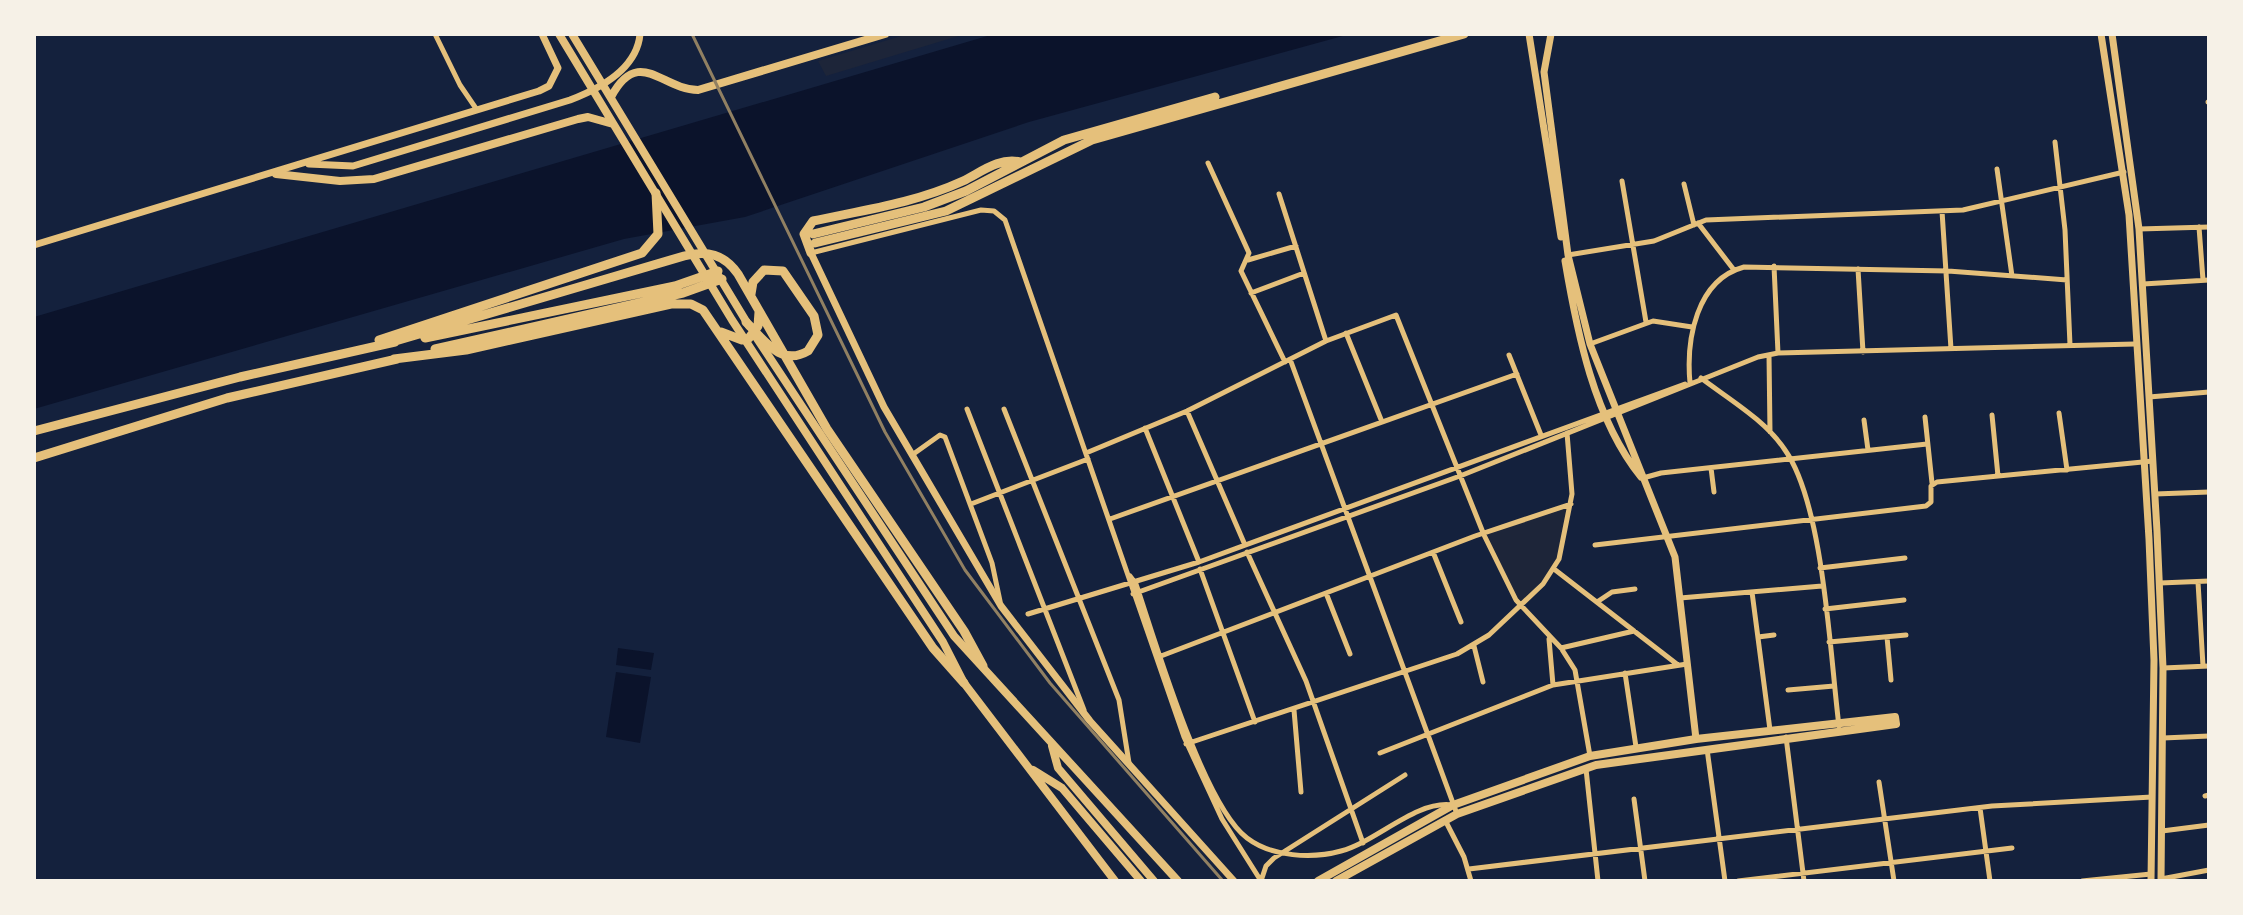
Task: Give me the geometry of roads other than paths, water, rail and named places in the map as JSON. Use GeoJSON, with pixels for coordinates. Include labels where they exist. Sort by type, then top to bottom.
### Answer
{"type":"FeatureCollection","features":[{"type":"Feature","properties":{"kind":"main road"},"geometry":{"type":"LineString","coordinates":[[559,34],[821,460],[943,642],[964,683]]}},
{"type":"Feature","properties":{"kind":"main road"},"geometry":{"type":"LineString","coordinates":[[572,34],[746,322],[954,636],[1178,881]]}},
{"type":"Feature","properties":{"kind":"main road"},"geometry":{"type":"LineString","coordinates":[[611,97],[624,79],[633,74],[655,73],[681,88],[698,90],[885,34]]}},
{"type":"Feature","properties":{"kind":"main road"},"geometry":{"type":"LineString","coordinates":[[813,243],[938,202],[1081,134],[1443,36],[1464,34]]}},
{"type":"Feature","properties":{"kind":"main road"},"geometry":{"type":"LineString","coordinates":[[813,243],[946,211],[1092,140],[1443,36]]}},
{"type":"Feature","properties":{"kind":"main road"},"geometry":{"type":"LineString","coordinates":[[276,174],[352,181],[374,179],[578,119],[588,117],[614,124]]}},
{"type":"Feature","properties":{"kind":"main road"},"geometry":{"type":"LineString","coordinates":[[813,243],[804,234],[813,221],[905,202],[952,186],[1001,162],[1020,162]]}},
{"type":"Feature","properties":{"kind":"main road"},"geometry":{"type":"LineString","coordinates":[[351,350],[597,271],[642,253],[654,241],[660,225],[656,193]]}},
{"type":"Feature","properties":{"kind":"main road"},"geometry":{"type":"LineString","coordinates":[[392,342],[684,256],[702,253],[719,256],[733,266],[827,429],[964,631],[983,666]]}},
{"type":"Feature","properties":{"kind":"main road"},"geometry":{"type":"LineString","coordinates":[[746,322],[778,353],[797,357],[808,351],[818,335],[817,322],[809,307],[789,275],[777,268],[757,275],[751,297]]}},
{"type":"Feature","properties":{"kind":"main road"},"geometry":{"type":"LineString","coordinates":[[34,431],[351,350],[455,333],[720,275],[683,293],[592,311],[213,402],[34,458]]}},
{"type":"Feature","properties":{"kind":"main road"},"geometry":{"type":"LineString","coordinates":[[394,359],[466,350],[671,304],[697,307],[708,314],[933,648],[964,683],[1115,881]]}},
{"type":"Feature","properties":{"kind":"main road"},"geometry":{"type":"LineString","coordinates":[[721,332],[742,340],[749,338],[758,326],[759,312]]}},
{"type":"Feature","properties":{"kind":"main road"},"geometry":{"type":"LineString","coordinates":[[1338,880],[1445,819],[1455,809],[1586,768],[1617,760],[1707,749],[1894,716],[1896,723],[1839,726]]}},
{"type":"Feature","properties":{"kind":"main road"},"geometry":{"type":"LineString","coordinates":[[1318,881],[1455,809],[1590,756],[1770,730],[1785,733]]}},
{"type":"Feature","properties":{"kind":"main road"},"geometry":{"type":"LineString","coordinates":[[1052,746],[1058,768],[1154,881]]}},
{"type":"Feature","properties":{"kind":"main road"},"geometry":{"type":"LineString","coordinates":[[1029,767],[1062,788],[1141,881]]}},
{"type":"Feature","properties":{"kind":"street"},"geometry":{"type":"LineString","coordinates":[[435,34],[460,85],[478,111]]}},
{"type":"Feature","properties":{"kind":"street"},"geometry":{"type":"LineString","coordinates":[[34,245],[276,174],[549,86],[558,68],[542,34]]}},
{"type":"Feature","properties":{"kind":"street"},"geometry":{"type":"LineString","coordinates":[[306,164],[353,166],[570,100],[598,86],[630,62],[636,53],[640,34]]}},
{"type":"Feature","properties":{"kind":"street"},"geometry":{"type":"LineString","coordinates":[[1529,34],[1577,328],[1606,415],[1643,478]]}},
{"type":"Feature","properties":{"kind":"street"},"geometry":{"type":"LineString","coordinates":[[1551,34],[1544,72],[1568,255],[1590,344],[1669,537],[1680,598],[1683,665],[1696,739]]}},
{"type":"Feature","properties":{"kind":"street"},"geometry":{"type":"LineString","coordinates":[[2101,34],[2124,172],[2135,344],[2155,494],[2163,668],[2161,880],[2209,870]]}},
{"type":"Feature","properties":{"kind":"street"},"geometry":{"type":"LineString","coordinates":[[2082,881],[2151,877],[2154,797],[2149,397],[2143,284],[2139,229],[2112,34]]}},
{"type":"Feature","properties":{"kind":"street"},"geometry":{"type":"LineString","coordinates":[[2055,142],[2061,185],[2070,345]]}},
{"type":"Feature","properties":{"kind":"street"},"geometry":{"type":"LineString","coordinates":[[1208,163],[1249,253],[1240,268],[1288,360],[1323,442],[1429,734],[1431,750],[1455,809],[1427,808],[1363,843],[1330,854],[1285,853],[1255,844],[1233,824],[1189,743],[1161,656],[1000,215],[981,210],[813,243],[911,456],[1001,606],[1090,721],[1234,881]]}},
{"type":"Feature","properties":{"kind":"street"},"geometry":{"type":"LineString","coordinates":[[1997,169],[2012,276]]}},
{"type":"Feature","properties":{"kind":"street"},"geometry":{"type":"LineString","coordinates":[[1568,255],[1664,238],[1716,219],[1942,211],[2003,203],[2061,185],[2124,172]]}},
{"type":"Feature","properties":{"kind":"street"},"geometry":{"type":"LineString","coordinates":[[1622,181],[1646,322]]}},
{"type":"Feature","properties":{"kind":"street"},"geometry":{"type":"LineString","coordinates":[[1684,184],[1696,224],[1734,270]]}},
{"type":"Feature","properties":{"kind":"street"},"geometry":{"type":"LineString","coordinates":[[1279,194],[1326,341]]}},
{"type":"Feature","properties":{"kind":"street"},"geometry":{"type":"LineString","coordinates":[[1942,211],[1951,349]]}},
{"type":"Feature","properties":{"kind":"street"},"geometry":{"type":"LineString","coordinates":[[2143,284],[2206,280],[2199,227]]}},
{"type":"Feature","properties":{"kind":"street"},"geometry":{"type":"LineString","coordinates":[[2139,229],[2209,227]]}},
{"type":"Feature","properties":{"kind":"street"},"geometry":{"type":"LineString","coordinates":[[1247,260],[1296,246]]}},
{"type":"Feature","properties":{"kind":"street"},"geometry":{"type":"LineString","coordinates":[[1688,383],[1692,327],[1716,284],[1734,270],[1774,266],[1948,271],[2067,280]]}},
{"type":"Feature","properties":{"kind":"street"},"geometry":{"type":"LineString","coordinates":[[1774,266],[1778,353]]}},
{"type":"Feature","properties":{"kind":"street"},"geometry":{"type":"LineString","coordinates":[[1858,269],[1863,352]]}},
{"type":"Feature","properties":{"kind":"street"},"geometry":{"type":"LineString","coordinates":[[1251,293],[1304,273]]}},
{"type":"Feature","properties":{"kind":"street"},"geometry":{"type":"LineString","coordinates":[[971,504],[1031,481],[1187,411],[1326,341],[1392,314],[1397,316],[1484,535],[1520,606],[1561,648],[1577,679],[1590,756]]}},
{"type":"Feature","properties":{"kind":"street"},"geometry":{"type":"LineString","coordinates":[[1590,344],[1646,322],[1660,321],[1692,327]]}},
{"type":"Feature","properties":{"kind":"street"},"geometry":{"type":"LineString","coordinates":[[1346,333],[1382,422]]}},
{"type":"Feature","properties":{"kind":"street"},"geometry":{"type":"LineString","coordinates":[[1136,592],[1541,435],[1616,412],[1769,355],[2135,344]]}},
{"type":"Feature","properties":{"kind":"street"},"geometry":{"type":"LineString","coordinates":[[1509,355],[1541,435]]}},
{"type":"Feature","properties":{"kind":"street"},"geometry":{"type":"LineString","coordinates":[[1769,355],[1770,432]]}},
{"type":"Feature","properties":{"kind":"street"},"geometry":{"type":"LineString","coordinates":[[1110,519],[1216,478],[1517,374]]}},
{"type":"Feature","properties":{"kind":"street"},"geometry":{"type":"LineString","coordinates":[[1701,378],[1770,432],[1791,459],[1810,520],[1820,568],[1839,726]]}},
{"type":"Feature","properties":{"kind":"street"},"geometry":{"type":"LineString","coordinates":[[2149,397],[2209,392]]}},
{"type":"Feature","properties":{"kind":"street"},"geometry":{"type":"LineString","coordinates":[[967,409],[1090,721]]}},
{"type":"Feature","properties":{"kind":"street"},"geometry":{"type":"LineString","coordinates":[[1004,409],[1119,700],[1130,768]]}},
{"type":"Feature","properties":{"kind":"street"},"geometry":{"type":"LineString","coordinates":[[1187,411],[1314,703],[1363,843]]}},
{"type":"Feature","properties":{"kind":"street"},"geometry":{"type":"LineString","coordinates":[[2059,413],[2067,470]]}},
{"type":"Feature","properties":{"kind":"street"},"geometry":{"type":"LineString","coordinates":[[1246,549],[1350,517],[1567,434],[1606,415]]}},
{"type":"Feature","properties":{"kind":"street"},"geometry":{"type":"LineString","coordinates":[[1992,415],[1998,476]]}},
{"type":"Feature","properties":{"kind":"street"},"geometry":{"type":"LineString","coordinates":[[1595,545],[1926,506],[1931,502],[1932,484],[1925,417]]}},
{"type":"Feature","properties":{"kind":"street"},"geometry":{"type":"LineString","coordinates":[[1864,420],[1868,450]]}},
{"type":"Feature","properties":{"kind":"street"},"geometry":{"type":"LineString","coordinates":[[1189,743],[1294,710],[1474,646],[1520,606],[1554,569],[1563,548],[1571,504],[1565,427]]}},
{"type":"Feature","properties":{"kind":"street"},"geometry":{"type":"LineString","coordinates":[[1145,428],[1200,566],[1255,722]]}},
{"type":"Feature","properties":{"kind":"street"},"geometry":{"type":"LineString","coordinates":[[911,456],[944,435],[995,572],[1001,606]]}},
{"type":"Feature","properties":{"kind":"street"},"geometry":{"type":"LineString","coordinates":[[1643,478],[1927,444]]}},
{"type":"Feature","properties":{"kind":"street"},"geometry":{"type":"LineString","coordinates":[[1932,484],[2149,462]]}},
{"type":"Feature","properties":{"kind":"street"},"geometry":{"type":"LineString","coordinates":[[1711,468],[1714,492]]}},
{"type":"Feature","properties":{"kind":"street"},"geometry":{"type":"LineString","coordinates":[[2155,494],[2209,492]]}},
{"type":"Feature","properties":{"kind":"street"},"geometry":{"type":"LineString","coordinates":[[1161,656],[1433,552],[1571,504]]}},
{"type":"Feature","properties":{"kind":"street"},"geometry":{"type":"LineString","coordinates":[[1433,552],[1461,622]]}},
{"type":"Feature","properties":{"kind":"street"},"geometry":{"type":"LineString","coordinates":[[1820,568],[1905,558]]}},
{"type":"Feature","properties":{"kind":"street"},"geometry":{"type":"LineString","coordinates":[[1028,614],[1200,566]]}},
{"type":"Feature","properties":{"kind":"street"},"geometry":{"type":"LineString","coordinates":[[1554,569],[1683,665]]}},
{"type":"Feature","properties":{"kind":"street"},"geometry":{"type":"LineString","coordinates":[[2160,583],[2209,581]]}},
{"type":"Feature","properties":{"kind":"street"},"geometry":{"type":"LineString","coordinates":[[2163,668],[2206,666],[2198,582]]}},
{"type":"Feature","properties":{"kind":"street"},"geometry":{"type":"LineString","coordinates":[[1680,598],[1822,586]]}},
{"type":"Feature","properties":{"kind":"street"},"geometry":{"type":"LineString","coordinates":[[1597,602],[1612,592],[1635,589]]}},
{"type":"Feature","properties":{"kind":"street"},"geometry":{"type":"LineString","coordinates":[[1136,592],[1189,743],[1222,819],[1261,881]]}},
{"type":"Feature","properties":{"kind":"street"},"geometry":{"type":"LineString","coordinates":[[1752,592],[1770,730]]}},
{"type":"Feature","properties":{"kind":"street"},"geometry":{"type":"LineString","coordinates":[[1326,593],[1350,654]]}},
{"type":"Feature","properties":{"kind":"street"},"geometry":{"type":"LineString","coordinates":[[1825,609],[1904,600]]}},
{"type":"Feature","properties":{"kind":"street"},"geometry":{"type":"LineString","coordinates":[[1561,648],[1635,631]]}},
{"type":"Feature","properties":{"kind":"street"},"geometry":{"type":"LineString","coordinates":[[1758,637],[1774,635]]}},
{"type":"Feature","properties":{"kind":"street"},"geometry":{"type":"LineString","coordinates":[[1829,642],[1906,635]]}},
{"type":"Feature","properties":{"kind":"street"},"geometry":{"type":"LineString","coordinates":[[1887,637],[1891,680]]}},
{"type":"Feature","properties":{"kind":"street"},"geometry":{"type":"LineString","coordinates":[[1549,638],[1553,685]]}},
{"type":"Feature","properties":{"kind":"street"},"geometry":{"type":"LineString","coordinates":[[1474,646],[1483,682]]}},
{"type":"Feature","properties":{"kind":"street"},"geometry":{"type":"LineString","coordinates":[[1380,753],[1553,685],[1683,665]]}},
{"type":"Feature","properties":{"kind":"street"},"geometry":{"type":"LineString","coordinates":[[1625,673],[1636,747]]}},
{"type":"Feature","properties":{"kind":"street"},"geometry":{"type":"LineString","coordinates":[[1788,690],[1834,686]]}},
{"type":"Feature","properties":{"kind":"street"},"geometry":{"type":"LineString","coordinates":[[1294,710],[1301,792]]}},
{"type":"Feature","properties":{"kind":"street"},"geometry":{"type":"LineString","coordinates":[[1785,733],[1804,878]]}},
{"type":"Feature","properties":{"kind":"street"},"geometry":{"type":"LineString","coordinates":[[2163,738],[2209,736]]}},
{"type":"Feature","properties":{"kind":"street"},"geometry":{"type":"LineString","coordinates":[[1707,749],[1725,881]]}},
{"type":"Feature","properties":{"kind":"street"},"geometry":{"type":"LineString","coordinates":[[1586,768],[1598,881]]}},
{"type":"Feature","properties":{"kind":"street"},"geometry":{"type":"LineString","coordinates":[[1261,881],[1270,861],[1405,775]]}},
{"type":"Feature","properties":{"kind":"street"},"geometry":{"type":"LineString","coordinates":[[1879,782],[1894,881]]}},
{"type":"Feature","properties":{"kind":"street"},"geometry":{"type":"LineString","coordinates":[[1469,869],[1980,808],[2154,797]]}},
{"type":"Feature","properties":{"kind":"street"},"geometry":{"type":"LineString","coordinates":[[1634,799],[1645,881]]}},
{"type":"Feature","properties":{"kind":"street"},"geometry":{"type":"LineString","coordinates":[[1980,808],[1990,881]]}},
{"type":"Feature","properties":{"kind":"street"},"geometry":{"type":"LineString","coordinates":[[1445,819],[1469,869],[1471,881]]}},
{"type":"Feature","properties":{"kind":"street"},"geometry":{"type":"LineString","coordinates":[[2162,831],[2209,825]]}},
{"type":"Feature","properties":{"kind":"street"},"geometry":{"type":"LineString","coordinates":[[1738,881],[1804,878],[2012,848]]}},
{"type":"Feature","properties":{"kind":"railway"},"geometry":{"type":"LineString","coordinates":[[692,34],[885,432],[965,570],[1050,683],[1223,881]]}}]}
